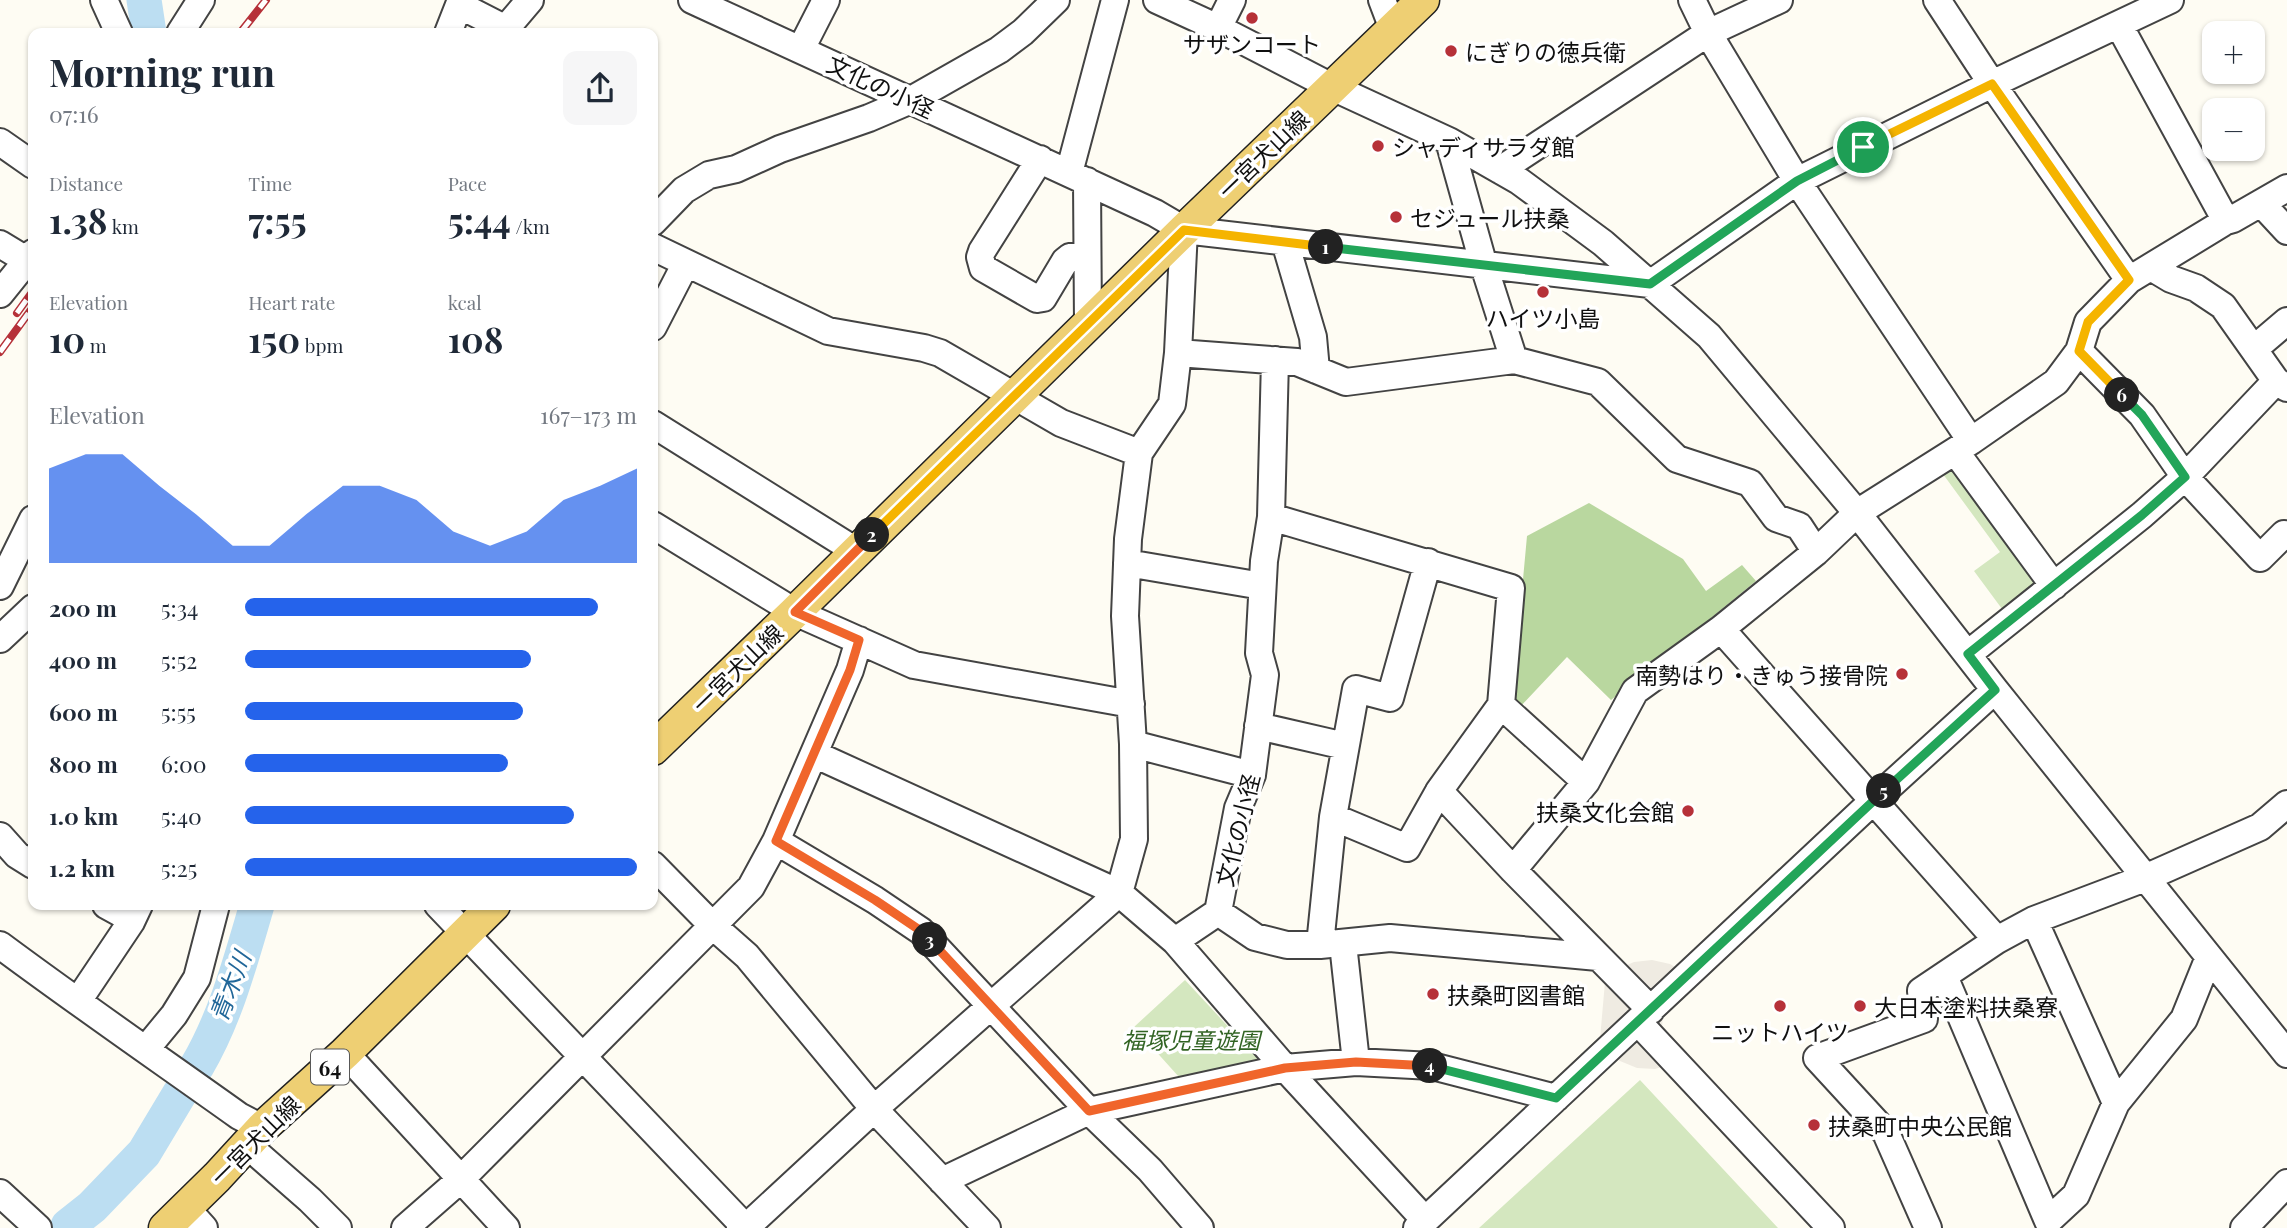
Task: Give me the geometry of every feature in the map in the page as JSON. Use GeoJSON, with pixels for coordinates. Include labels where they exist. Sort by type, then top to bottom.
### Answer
{"type":"FeatureCollection","features":[{"type":"Feature","properties":{"kind":"main road","name":"一宮犬山線"},"geometry":{"type":"LineString","coordinates":[[658,743],[1423,0]]}},
{"type":"Feature","properties":{"kind":"main road","name":"一宮犬山線"},"geometry":{"type":"LineString","coordinates":[[185,1221],[254,1136],[345,1053],[489,910]]}},
{"type":"Feature","properties":{"kind":"street"},"geometry":{"type":"LineString","coordinates":[[104,0],[117,28]]}},
{"type":"Feature","properties":{"kind":"street"},"geometry":{"type":"LineString","coordinates":[[183,28],[201,0]]}},
{"type":"Feature","properties":{"kind":"street"},"geometry":{"type":"LineString","coordinates":[[507,28],[530,0]]}},
{"type":"Feature","properties":{"kind":"street","name":"文化の小径"},"geometry":{"type":"LineString","coordinates":[[692,0],[1040,159],[1155,213],[1184,230],[1650,284]]}},
{"type":"Feature","properties":{"kind":"street"},"geometry":{"type":"LineString","coordinates":[[801,49],[825,0]]}},
{"type":"Feature","properties":{"kind":"street"},"geometry":{"type":"LineString","coordinates":[[658,217],[684,190],[709,176],[736,169],[780,149],[869,118],[911,100],[999,50],[1023,32],[1056,0]]}},
{"type":"Feature","properties":{"kind":"street"},"geometry":{"type":"LineString","coordinates":[[1088,325],[1087,255],[1078,177],[1115,0]]}},
{"type":"Feature","properties":{"kind":"street"},"geometry":{"type":"LineString","coordinates":[[1157,0],[1332,87],[1449,141],[1519,181],[1603,243],[1709,336],[1857,513],[1995,690],[2287,1054]]}},
{"type":"Feature","properties":{"kind":"street"},"geometry":{"type":"LineString","coordinates":[[1218,28],[1232,0]]}},
{"type":"Feature","properties":{"kind":"street"},"geometry":{"type":"LineString","coordinates":[[1382,0],[1393,29]]}},
{"type":"Feature","properties":{"kind":"street"},"geometry":{"type":"LineString","coordinates":[[1692,0],[1708,33],[1797,181],[2054,586]]}},
{"type":"Feature","properties":{"kind":"street"},"geometry":{"type":"LineString","coordinates":[[1500,170],[1708,33],[1779,0]]}},
{"type":"Feature","properties":{"kind":"street"},"geometry":{"type":"LineString","coordinates":[[1937,0],[1992,84],[2140,274],[2171,279],[2196,288],[2223,306],[2281,385],[2142,515],[1968,654]]}},
{"type":"Feature","properties":{"kind":"street"},"geometry":{"type":"LineString","coordinates":[[1650,284],[1797,181],[1992,84],[2170,0]]}},
{"type":"Feature","properties":{"kind":"street"},"geometry":{"type":"LineString","coordinates":[[450,28],[459,5],[499,28]]}},
{"type":"Feature","properties":{"kind":"street"},"geometry":{"type":"LineString","coordinates":[[2119,25],[2226,221]]}},
{"type":"Feature","properties":{"kind":"street"},"geometry":{"type":"LineString","coordinates":[[1449,141],[1514,360]]}},
{"type":"Feature","properties":{"kind":"street"},"geometry":{"type":"LineString","coordinates":[[0,142],[28,162]]}},
{"type":"Feature","properties":{"kind":"street"},"geometry":{"type":"LineString","coordinates":[[1040,159],[982,251],[980,264],[1037,299],[1043,298],[1065,261],[1070,257],[1087,255]]}},
{"type":"Feature","properties":{"kind":"street"},"geometry":{"type":"LineString","coordinates":[[1513,870],[1586,782],[1635,691],[1721,629],[1816,552],[1857,513],[1963,446],[2056,382],[2079,351],[2088,322],[2140,274],[2226,221],[2287,188]]}},
{"type":"Feature","properties":{"kind":"street"},"geometry":{"type":"LineString","coordinates":[[2261,203],[2287,231]]}},
{"type":"Feature","properties":{"kind":"street"},"geometry":{"type":"LineString","coordinates":[[443,910],[743,1227],[1119,893],[1134,839],[1133,744],[1125,616],[1127,563],[1139,453],[1172,404],[1178,353],[1184,230]]}},
{"type":"Feature","properties":{"kind":"street"},"geometry":{"type":"LineString","coordinates":[[1285,242],[1313,337],[1316,370]]}},
{"type":"Feature","properties":{"kind":"street"},"geometry":{"type":"LineString","coordinates":[[0,244],[28,258]]}},
{"type":"Feature","properties":{"kind":"street"},"geometry":{"type":"LineString","coordinates":[[658,249],[828,331],[940,353],[1061,423],[1139,453]]}},
{"type":"Feature","properties":{"kind":"street"},"geometry":{"type":"LineString","coordinates":[[0,294],[28,262]]}},
{"type":"Feature","properties":{"kind":"street"},"geometry":{"type":"LineString","coordinates":[[658,317],[686,262]]}},
{"type":"Feature","properties":{"kind":"street"},"geometry":{"type":"LineString","coordinates":[[2254,349],[2287,321]]}},
{"type":"Feature","properties":{"kind":"street"},"geometry":{"type":"LineString","coordinates":[[2079,351],[2142,415],[2185,477],[2260,558],[2284,534],[2287,537]]}},
{"type":"Feature","properties":{"kind":"street"},"geometry":{"type":"LineString","coordinates":[[1178,353],[1297,362],[1346,382],[1514,360],[1598,382],[1677,459],[1750,484],[1776,518],[1799,526],[1816,552]]}},
{"type":"Feature","properties":{"kind":"street","name":"文化の小径"},"geometry":{"type":"LineString","coordinates":[[1275,360],[1271,517],[1264,561],[1259,653],[1265,675],[1252,775],[1238,808],[1218,912],[1255,937],[1287,945],[1331,945],[1390,938],[1598,957]]}},
{"type":"Feature","properties":{"kind":"street"},"geometry":{"type":"LineString","coordinates":[[658,427],[856,551]]}},
{"type":"Feature","properties":{"kind":"street"},"geometry":{"type":"LineString","coordinates":[[1271,517],[1511,588],[1501,705],[1438,791],[1407,848],[1333,817]]}},
{"type":"Feature","properties":{"kind":"street"},"geometry":{"type":"LineString","coordinates":[[28,529],[0,586],[28,603]]}},
{"type":"Feature","properties":{"kind":"street"},"geometry":{"type":"LineString","coordinates":[[658,529],[795,612],[914,665],[1130,704]]}},
{"type":"Feature","properties":{"kind":"street"},"geometry":{"type":"LineString","coordinates":[[1356,1062],[1331,945],[1333,817],[1356,689],[1390,698],[1428,562]]}},
{"type":"Feature","properties":{"kind":"street"},"geometry":{"type":"LineString","coordinates":[[1127,563],[1262,586]]}},
{"type":"Feature","properties":{"kind":"street"},"geometry":{"type":"LineString","coordinates":[[0,639],[28,611]]}},
{"type":"Feature","properties":{"kind":"street"},"geometry":{"type":"LineString","coordinates":[[1721,629],[1997,940]]}},
{"type":"Feature","properties":{"kind":"street"},"geometry":{"type":"LineString","coordinates":[[405,1228],[461,1179],[751,887],[776,841],[850,670],[859,640]]}},
{"type":"Feature","properties":{"kind":"street"},"geometry":{"type":"LineString","coordinates":[[814,754],[1119,893],[1175,941],[1421,1224],[1995,690]]}},
{"type":"Feature","properties":{"kind":"street"},"geometry":{"type":"LineString","coordinates":[[1501,705],[1586,782]]}},
{"type":"Feature","properties":{"kind":"street"},"geometry":{"type":"LineString","coordinates":[[1258,726],[1345,746]]}},
{"type":"Feature","properties":{"kind":"street"},"geometry":{"type":"LineString","coordinates":[[1133,744],[1252,775]]}},
{"type":"Feature","properties":{"kind":"street"},"geometry":{"type":"LineString","coordinates":[[1438,791],[1598,957],[1645,1016],[1831,1228]]}},
{"type":"Feature","properties":{"kind":"street"},"geometry":{"type":"LineString","coordinates":[[1928,1228],[1885,1133],[1817,1058],[1924,1019],[1922,992],[1997,940],[2034,920],[2145,878],[2260,827],[2287,804]]}},
{"type":"Feature","properties":{"kind":"street"},"geometry":{"type":"LineString","coordinates":[[0,836],[17,855],[28,861]]}},
{"type":"Feature","properties":{"kind":"street"},"geometry":{"type":"LineString","coordinates":[[776,841],[921,931],[1089,1111],[1150,1170],[1200,1228]]}},
{"type":"Feature","properties":{"kind":"street"},"geometry":{"type":"LineString","coordinates":[[658,870],[747,956],[874,1109],[987,1228]]}},
{"type":"Feature","properties":{"kind":"street"},"geometry":{"type":"LineString","coordinates":[[115,910],[126,916],[135,913]]}},
{"type":"Feature","properties":{"kind":"street"},"geometry":{"type":"LineString","coordinates":[[146,1049],[174,1015],[197,978],[215,910]]}},
{"type":"Feature","properties":{"kind":"street"},"geometry":{"type":"LineString","coordinates":[[1175,941],[1218,912]]}},
{"type":"Feature","properties":{"kind":"street"},"geometry":{"type":"LineString","coordinates":[[78,1001],[135,913]]}},
{"type":"Feature","properties":{"kind":"street"},"geometry":{"type":"LineString","coordinates":[[2034,920],[2116,1103]]}},
{"type":"Feature","properties":{"kind":"street"},"geometry":{"type":"LineString","coordinates":[[0,945],[239,1116],[310,1200],[338,1228]]}},
{"type":"Feature","properties":{"kind":"street"},"geometry":{"type":"LineString","coordinates":[[1944,976],[2048,1221],[2076,1195],[2116,1103],[2184,1019],[2209,957]]}},
{"type":"Feature","properties":{"kind":"street"},"geometry":{"type":"LineString","coordinates":[[345,1053],[506,1228]]}},
{"type":"Feature","properties":{"kind":"street"},"geometry":{"type":"LineString","coordinates":[[942,1181],[1089,1111],[1285,1068],[1356,1062],[1432,1066],[1556,1098]]}},
{"type":"Feature","properties":{"kind":"street"},"geometry":{"type":"LineString","coordinates":[[2244,1228],[2287,1183]]}},
{"type":"Feature","properties":{"kind":"street"},"geometry":{"type":"LineString","coordinates":[[0,1193],[38,1228]]}},
{"type":"Feature","properties":{"kind":"green space"},"geometry":{"type":"Polygon","coordinates":[[[1955,458],[2047,585],[2008,617],[1974,571],[2000,552],[1940,470],[1955,458]]]}},
{"type":"Feature","properties":{"kind":"green space"},"geometry":{"type":"Polygon","coordinates":[[[1589,503],[1683,559],[1706,591],[1742,565],[1756,581],[1611,700],[1567,657],[1520,707],[1512,699],[1527,536],[1589,503]]]}},
{"type":"Feature","properties":{"kind":"green space","name":"福塚児童遊園"},"geometry":{"type":"Polygon","coordinates":[[[1185,980],[1261,1062],[1179,1077],[1134,1027],[1185,980]]]}},
{"type":"Feature","properties":{"kind":"green space"},"geometry":{"type":"Polygon","coordinates":[[[1640,1080],[1778,1228],[1479,1228],[1640,1080]]]}},
{"type":"Feature","properties":{"kind":"shaded area"},"geometry":{"type":"Polygon","coordinates":[[[1652,960],[1670,964],[1685,973],[1663,1014],[1662,1028],[1686,1054],[1672,1064],[1655,1069],[1637,1068],[1620,1061],[1606,1049],[1600,1039],[1605,982],[1618,969],[1634,962],[1652,960]]]}},
{"type":"Feature","properties":{"kind":"waterway","name":"青木川"},"geometry":{"type":"LineString","coordinates":[[144,0],[148,28]]}},
{"type":"Feature","properties":{"kind":"waterway","name":"青木川"},"geometry":{"type":"LineString","coordinates":[[197,1066],[225,1008],[256,910]]}},
{"type":"Feature","properties":{"kind":"waterway","name":"青木川"},"geometry":{"type":"LineString","coordinates":[[68,1226],[92,1207],[144,1153],[180,1093]]}},
{"type":"Feature","properties":{"kind":"railway"},"geometry":{"type":"LineString","coordinates":[[244,28],[266,0]]}},
{"type":"Feature","properties":{"kind":"railway"},"geometry":{"type":"LineString","coordinates":[[17,313],[28,298]]}},
{"type":"Feature","properties":{"kind":"railway"},"geometry":{"type":"LineString","coordinates":[[0,352],[28,314]]}},
{"type":"Feature","properties":{"kind":"place","name":"サザンコート"},"geometry":{"type":"Point","coordinates":[1252,18]}},
{"type":"Feature","properties":{"kind":"place","name":"にぎりの徳兵衛"},"geometry":{"type":"Point","coordinates":[1451,51]}},
{"type":"Feature","properties":{"kind":"place","name":"シャディサラダ館"},"geometry":{"type":"Point","coordinates":[1378,146]}},
{"type":"Feature","properties":{"kind":"place","name":"セジュール扶桑"},"geometry":{"type":"Point","coordinates":[1396,217]}},
{"type":"Feature","properties":{"kind":"place","name":"ハイツ小島"},"geometry":{"type":"Point","coordinates":[1543,292]}},
{"type":"Feature","properties":{"kind":"place","name":"南勢はり・きゅう接骨院"},"geometry":{"type":"Point","coordinates":[1902,674]}},
{"type":"Feature","properties":{"kind":"place","name":"扶桑文化会館"},"geometry":{"type":"Point","coordinates":[1688,811]}},
{"type":"Feature","properties":{"kind":"place","name":"扶桑町図書館"},"geometry":{"type":"Point","coordinates":[1433,994]}},
{"type":"Feature","properties":{"kind":"place","name":"ニットハイツ"},"geometry":{"type":"Point","coordinates":[1780,1006]}},
{"type":"Feature","properties":{"kind":"place","name":"大日本塗料扶桑寮"},"geometry":{"type":"Point","coordinates":[1860,1006]}},
{"type":"Feature","properties":{"kind":"place","name":"扶桑町中央公民館"},"geometry":{"type":"Point","coordinates":[1814,1125]}},
{"type":"Feature","properties":{"kind":"route"},"geometry":{"type":"LineString","coordinates":[[1992,84],[2129,280],[2088,322],[2079,351],[2142,415],[2185,477],[2142,515],[1968,654],[1995,690],[1556,1098],[1432,1066],[1356,1062],[1285,1068],[1089,1111],[921,931],[776,841],[850,670],[859,640],[795,612],[1184,230],[1650,284],[1797,181],[1863,147],[1992,84]]}}]}
